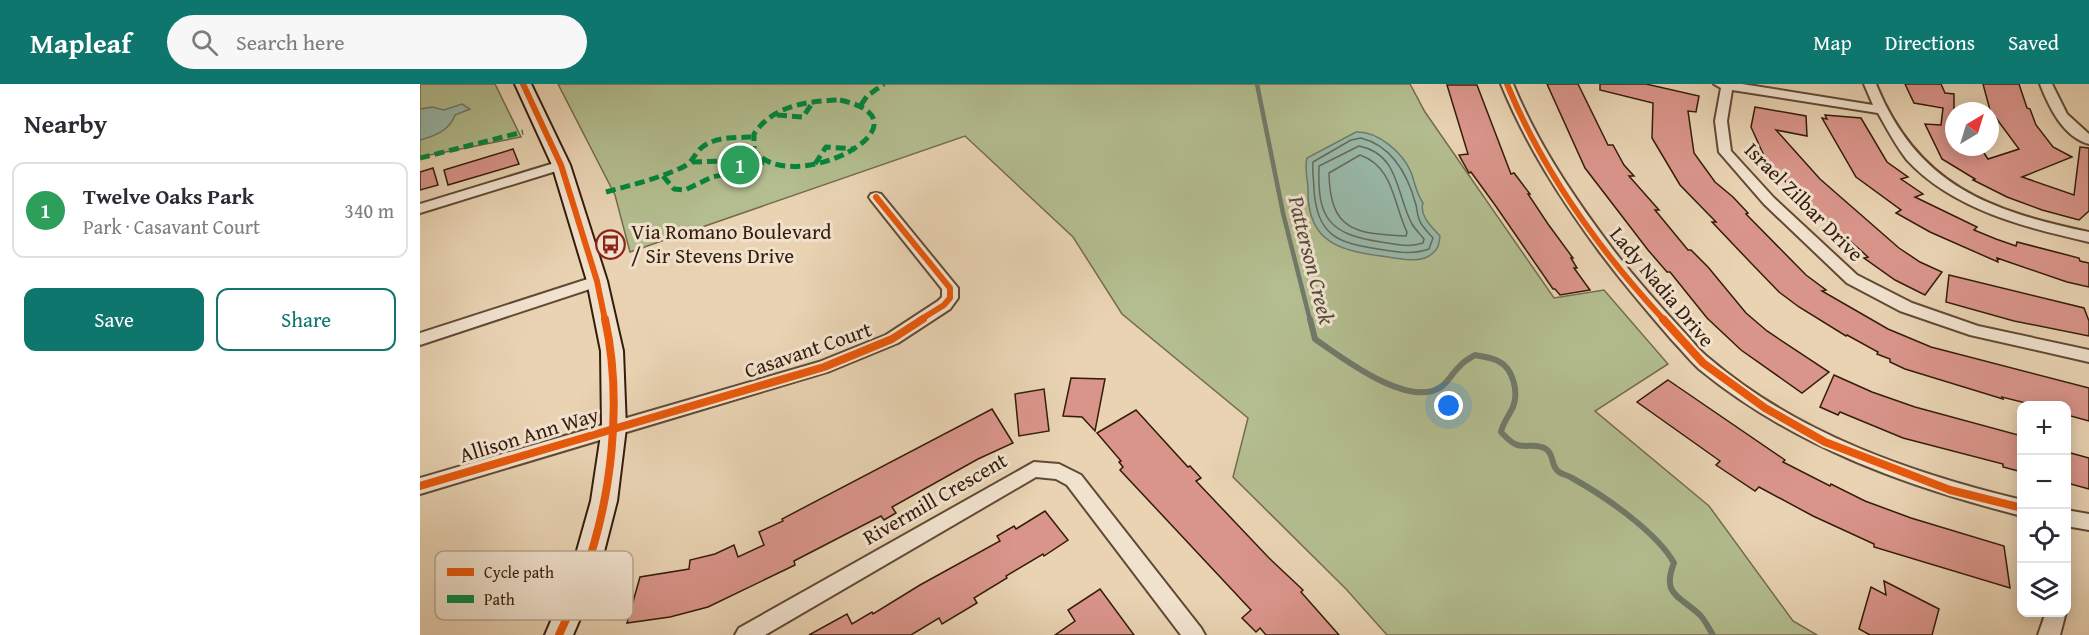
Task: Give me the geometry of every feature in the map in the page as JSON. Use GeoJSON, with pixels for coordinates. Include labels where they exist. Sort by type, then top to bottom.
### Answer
{"type":"FeatureCollection","features":[{"type":"Feature","properties":{"kind":"street"},"geometry":{"type":"LineString","coordinates":[[523,84],[561,165],[597,281],[612,351],[614,429],[604,501],[591,551]]}},
{"type":"Feature","properties":{"kind":"street","name":"Lady Nadia Drive"},"geometry":{"type":"LineString","coordinates":[[1507,84],[1524,125],[1564,194],[1635,290],[1703,363],[1765,408],[1825,442],[1950,490],[2017,507]]}},
{"type":"Feature","properties":{"kind":"street"},"geometry":{"type":"LineString","coordinates":[[1870,84],[1881,110],[1912,158],[1951,190],[2014,218],[2044,228],[2089,237]]}},
{"type":"Feature","properties":{"kind":"street"},"geometry":{"type":"LineString","coordinates":[[2046,84],[2054,106],[2071,129],[2089,140]]}},
{"type":"Feature","properties":{"kind":"street"},"geometry":{"type":"LineString","coordinates":[[1724,85],[1881,110]]}},
{"type":"Feature","properties":{"kind":"street","name":"Israel Zilbar Drive"},"geometry":{"type":"LineString","coordinates":[[1724,85],[1721,121],[1725,152],[1746,178],[1852,279],[1906,307],[1976,331],[2089,356]]}},
{"type":"Feature","properties":{"kind":"street"},"geometry":{"type":"LineString","coordinates":[[420,209],[561,165]]}},
{"type":"Feature","properties":{"kind":"street","name":"Casavant Court"},"geometry":{"type":"LineString","coordinates":[[614,429],[641,423],[846,359],[892,339],[944,305],[950,298],[950,288],[876,197]]}},
{"type":"Feature","properties":{"kind":"street"},"geometry":{"type":"LineString","coordinates":[[420,339],[597,281]]}},
{"type":"Feature","properties":{"kind":"street","name":"Allison Ann Way"},"geometry":{"type":"LineString","coordinates":[[420,486],[614,429]]}},
{"type":"Feature","properties":{"kind":"street","name":"Rivermill Crescent"},"geometry":{"type":"LineString","coordinates":[[746,635],[1034,469],[1059,472],[1074,480],[1194,635]]}},
{"type":"Feature","properties":{"kind":"street"},"geometry":{"type":"LineString","coordinates":[[2071,519],[2089,522]]}},
{"type":"Feature","properties":{"kind":"street"},"geometry":{"type":"LineString","coordinates":[[2049,635],[2055,617]]}},
{"type":"Feature","properties":{"kind":"street"},"geometry":{"type":"LineString","coordinates":[[559,635],[565,620]]}},
{"type":"Feature","properties":{"kind":"green space"},"geometry":{"type":"Polygon","coordinates":[[[420,84],[495,84],[521,137],[420,157],[420,84]]]}},
{"type":"Feature","properties":{"kind":"green space"},"geometry":{"type":"Polygon","coordinates":[[[558,84],[1410,84],[1425,112],[1554,298],[1604,290],[1668,364],[1595,411],[1709,506],[1793,621],[1817,635],[1387,635],[1346,589],[1233,477],[1248,418],[1122,314],[1073,237],[965,136],[630,252],[615,195],[558,84]]]}},
{"type":"Feature","properties":{"kind":"water"},"geometry":{"type":"Polygon","coordinates":[[[462,104],[470,109],[455,115],[450,125],[441,132],[420,140],[420,109],[432,107],[444,110],[462,104]]]}},
{"type":"Feature","properties":{"kind":"water"},"geometry":{"type":"Polygon","coordinates":[[[1356,132],[1381,139],[1407,164],[1423,203],[1425,217],[1440,236],[1436,249],[1423,259],[1406,260],[1343,248],[1321,234],[1314,223],[1309,208],[1307,158],[1356,132]]]}},
{"type":"Feature","properties":{"kind":"building"},"geometry":{"type":"Polygon","coordinates":[[[1547,84],[1578,84],[1608,145],[1613,145],[1624,165],[1634,176],[1629,176],[1659,210],[1655,210],[1688,250],[1691,250],[1708,267],[1746,313],[1767,331],[1829,372],[1802,393],[1741,350],[1707,318],[1670,272],[1667,272],[1648,250],[1585,168],[1547,84]]]}},
{"type":"Feature","properties":{"kind":"building"},"geometry":{"type":"Polygon","coordinates":[[[1600,84],[1646,84],[1699,96],[1696,112],[1688,111],[1694,153],[1715,182],[1733,197],[1748,213],[1746,214],[1806,275],[1826,290],[1822,291],[1888,329],[1931,347],[2089,388],[2089,421],[2071,416],[2071,401],[2018,401],[2002,397],[2003,399],[1905,369],[1799,307],[1779,292],[1680,185],[1652,138],[1653,103],[1600,90],[1600,84]]]}},
{"type":"Feature","properties":{"kind":"building"},"geometry":{"type":"Polygon","coordinates":[[[1905,84],[1941,84],[1945,93],[1954,94],[1954,102],[1945,102],[1945,156],[1986,156],[1988,159],[2019,149],[1999,122],[1999,102],[1988,102],[1983,84],[2019,84],[2027,108],[2030,109],[2036,125],[2053,147],[2072,157],[2022,177],[2074,195],[2080,147],[2089,148],[2089,211],[2079,220],[2007,197],[1973,180],[1975,179],[1942,159],[1925,124],[1941,125],[1943,108],[1914,103],[1905,84]]]}},
{"type":"Feature","properties":{"kind":"building"},"geometry":{"type":"Polygon","coordinates":[[[1447,85],[1477,85],[1511,174],[1514,173],[1530,194],[1528,194],[1573,258],[1571,258],[1577,268],[1574,268],[1590,290],[1560,295],[1553,289],[1495,205],[1471,172],[1469,173],[1459,155],[1468,154],[1447,85]]]}},
{"type":"Feature","properties":{"kind":"building"},"geometry":{"type":"Polygon","coordinates":[[[1755,107],[1806,116],[1807,136],[1776,130],[1820,179],[1899,248],[1920,262],[1942,272],[1925,295],[1895,280],[1864,258],[1868,257],[1792,189],[1765,158],[1751,127],[1755,107]]]}},
{"type":"Feature","properties":{"kind":"building"},"geometry":{"type":"Polygon","coordinates":[[[1825,115],[1861,118],[1887,162],[1908,177],[1901,179],[1923,194],[1915,197],[1977,227],[1974,230],[1996,239],[2016,246],[2017,242],[2079,258],[2080,261],[2089,263],[2089,287],[2067,282],[1997,258],[1998,262],[1930,232],[1896,213],[1901,210],[1856,177],[1822,118],[1827,119],[1825,115]]]}},
{"type":"Feature","properties":{"kind":"building"},"geometry":{"type":"Polygon","coordinates":[[[513,149],[519,164],[448,185],[444,170],[513,149]]]}},
{"type":"Feature","properties":{"kind":"building"},"geometry":{"type":"Polygon","coordinates":[[[433,168],[438,185],[420,190],[420,172],[433,168]]]}},
{"type":"Feature","properties":{"kind":"building"},"geometry":{"type":"Polygon","coordinates":[[[1949,275],[2084,308],[2089,321],[2089,336],[2014,321],[1946,302],[1949,275]]]}},
{"type":"Feature","properties":{"kind":"building"},"geometry":{"type":"Polygon","coordinates":[[[1834,375],[1872,392],[1915,407],[2017,435],[2017,471],[2003,467],[2003,464],[1903,438],[1840,412],[1838,415],[1820,407],[1834,375]]]}},
{"type":"Feature","properties":{"kind":"building"},"geometry":{"type":"Polygon","coordinates":[[[1071,378],[1105,379],[1095,431],[1082,417],[1063,416],[1071,378]]]}},
{"type":"Feature","properties":{"kind":"building"},"geometry":{"type":"Polygon","coordinates":[[[1668,380],[1785,460],[1783,462],[1830,486],[1831,484],[1865,501],[1911,518],[2004,546],[2010,588],[1874,547],[1874,544],[1813,516],[1759,487],[1755,491],[1716,465],[1720,461],[1637,402],[1668,380]]]}},
{"type":"Feature","properties":{"kind":"building"},"geometry":{"type":"Polygon","coordinates":[[[1044,389],[1049,431],[1019,436],[1015,394],[1044,389]]]}},
{"type":"Feature","properties":{"kind":"building"},"geometry":{"type":"Polygon","coordinates":[[[992,409],[1013,443],[978,459],[892,507],[896,513],[884,520],[881,516],[794,561],[795,565],[708,607],[670,617],[627,623],[628,620],[633,620],[633,602],[640,577],[689,569],[690,560],[715,554],[734,545],[738,557],[764,545],[759,532],[783,521],[782,519],[992,409]]]}},
{"type":"Feature","properties":{"kind":"building"},"geometry":{"type":"Polygon","coordinates":[[[1136,410],[1201,478],[1196,481],[1269,558],[1303,590],[1301,592],[1339,635],[1266,635],[1260,628],[1256,632],[1242,618],[1251,610],[1120,470],[1123,467],[1119,462],[1121,461],[1097,433],[1136,410]]]}},
{"type":"Feature","properties":{"kind":"building"},"geometry":{"type":"Polygon","coordinates":[[[2071,453],[2089,458],[2089,489],[2071,484],[2071,453]]]}},
{"type":"Feature","properties":{"kind":"building"},"geometry":{"type":"Polygon","coordinates":[[[1045,511],[1068,540],[1006,576],[1007,578],[974,598],[977,603],[942,624],[939,618],[911,635],[809,635],[847,614],[852,624],[872,612],[873,614],[1000,541],[997,536],[1014,526],[1016,529],[1045,511]]]}},
{"type":"Feature","properties":{"kind":"building"},"geometry":{"type":"Polygon","coordinates":[[[1884,581],[1939,609],[1932,635],[1870,635],[1859,629],[1871,587],[1886,595],[1884,581]]]}},
{"type":"Feature","properties":{"kind":"building"},"geometry":{"type":"Polygon","coordinates":[[[1100,589],[1134,635],[1055,635],[1075,621],[1068,610],[1100,589]]]}},
{"type":"Feature","properties":{"kind":"waterway","name":"Patterson Creek"},"geometry":{"type":"LineString","coordinates":[[1257,84],[1283,213],[1310,320]]}},
{"type":"Feature","properties":{"kind":"waterway","name":"Patterson Creek"},"geometry":{"type":"LineString","coordinates":[[1310,319],[1315,339],[1375,378],[1411,391],[1427,392],[1441,387],[1462,364],[1475,355],[1503,364],[1513,381],[1515,401],[1501,432],[1515,444],[1538,446],[1549,451],[1556,470],[1585,485],[1613,504],[1655,539],[1674,563],[1671,589],[1700,615],[1713,635]]}},
{"type":"Feature","properties":{"kind":"marked path"},"geometry":{"type":"LineString","coordinates":[[861,105],[867,96],[884,84]]}},
{"type":"Feature","properties":{"kind":"marked path"},"geometry":{"type":"LineString","coordinates":[[840,100],[863,107],[874,119],[875,126],[872,134],[853,150],[837,158],[801,166],[783,165],[767,161],[757,155],[752,143],[754,134],[760,124],[769,117],[804,103],[840,100]]}},
{"type":"Feature","properties":{"kind":"marked path"},"geometry":{"type":"LineString","coordinates":[[777,115],[803,117],[813,102]]}},
{"type":"Feature","properties":{"kind":"marked path"},"geometry":{"type":"LineString","coordinates":[[420,158],[523,132]]}},
{"type":"Feature","properties":{"kind":"marked path"},"geometry":{"type":"LineString","coordinates":[[606,192],[663,176],[692,162],[702,147],[717,140],[753,137]]}},
{"type":"Feature","properties":{"kind":"marked path"},"geometry":{"type":"LineString","coordinates":[[692,162],[722,161],[752,147]]}},
{"type":"Feature","properties":{"kind":"marked path"},"geometry":{"type":"LineString","coordinates":[[815,164],[826,147],[855,149]]}},
{"type":"Feature","properties":{"kind":"marked path"},"geometry":{"type":"LineString","coordinates":[[663,176],[674,189],[685,190],[712,177],[727,174],[735,166],[749,161],[767,163]]}},
{"type":"Feature","properties":{"kind":"cycle path"},"geometry":{"type":"LineString","coordinates":[[523,84],[561,165],[597,281],[612,351],[614,428],[604,501],[591,551]]}},
{"type":"Feature","properties":{"kind":"cycle path"},"geometry":{"type":"LineString","coordinates":[[1507,84],[1524,125],[1564,194],[1636,290],[1703,363],[1765,408],[1825,442],[1950,490],[2017,507]]}},
{"type":"Feature","properties":{"kind":"cycle path"},"geometry":{"type":"LineString","coordinates":[[420,486],[824,367],[892,339],[944,305],[950,298],[950,288],[876,197]]}},
{"type":"Feature","properties":{"kind":"cycle path"},"geometry":{"type":"LineString","coordinates":[[559,635],[565,620]]}},
{"type":"Feature","properties":{"kind":"place","name":"Twelve Oaks Park"},"geometry":{"type":"Point","coordinates":[740,165]}},
{"type":"Feature","properties":{"kind":"place","name":"Via Romano Boulevard / Sir Stevens Drive"},"geometry":{"type":"Point","coordinates":[610,244]}}]}
